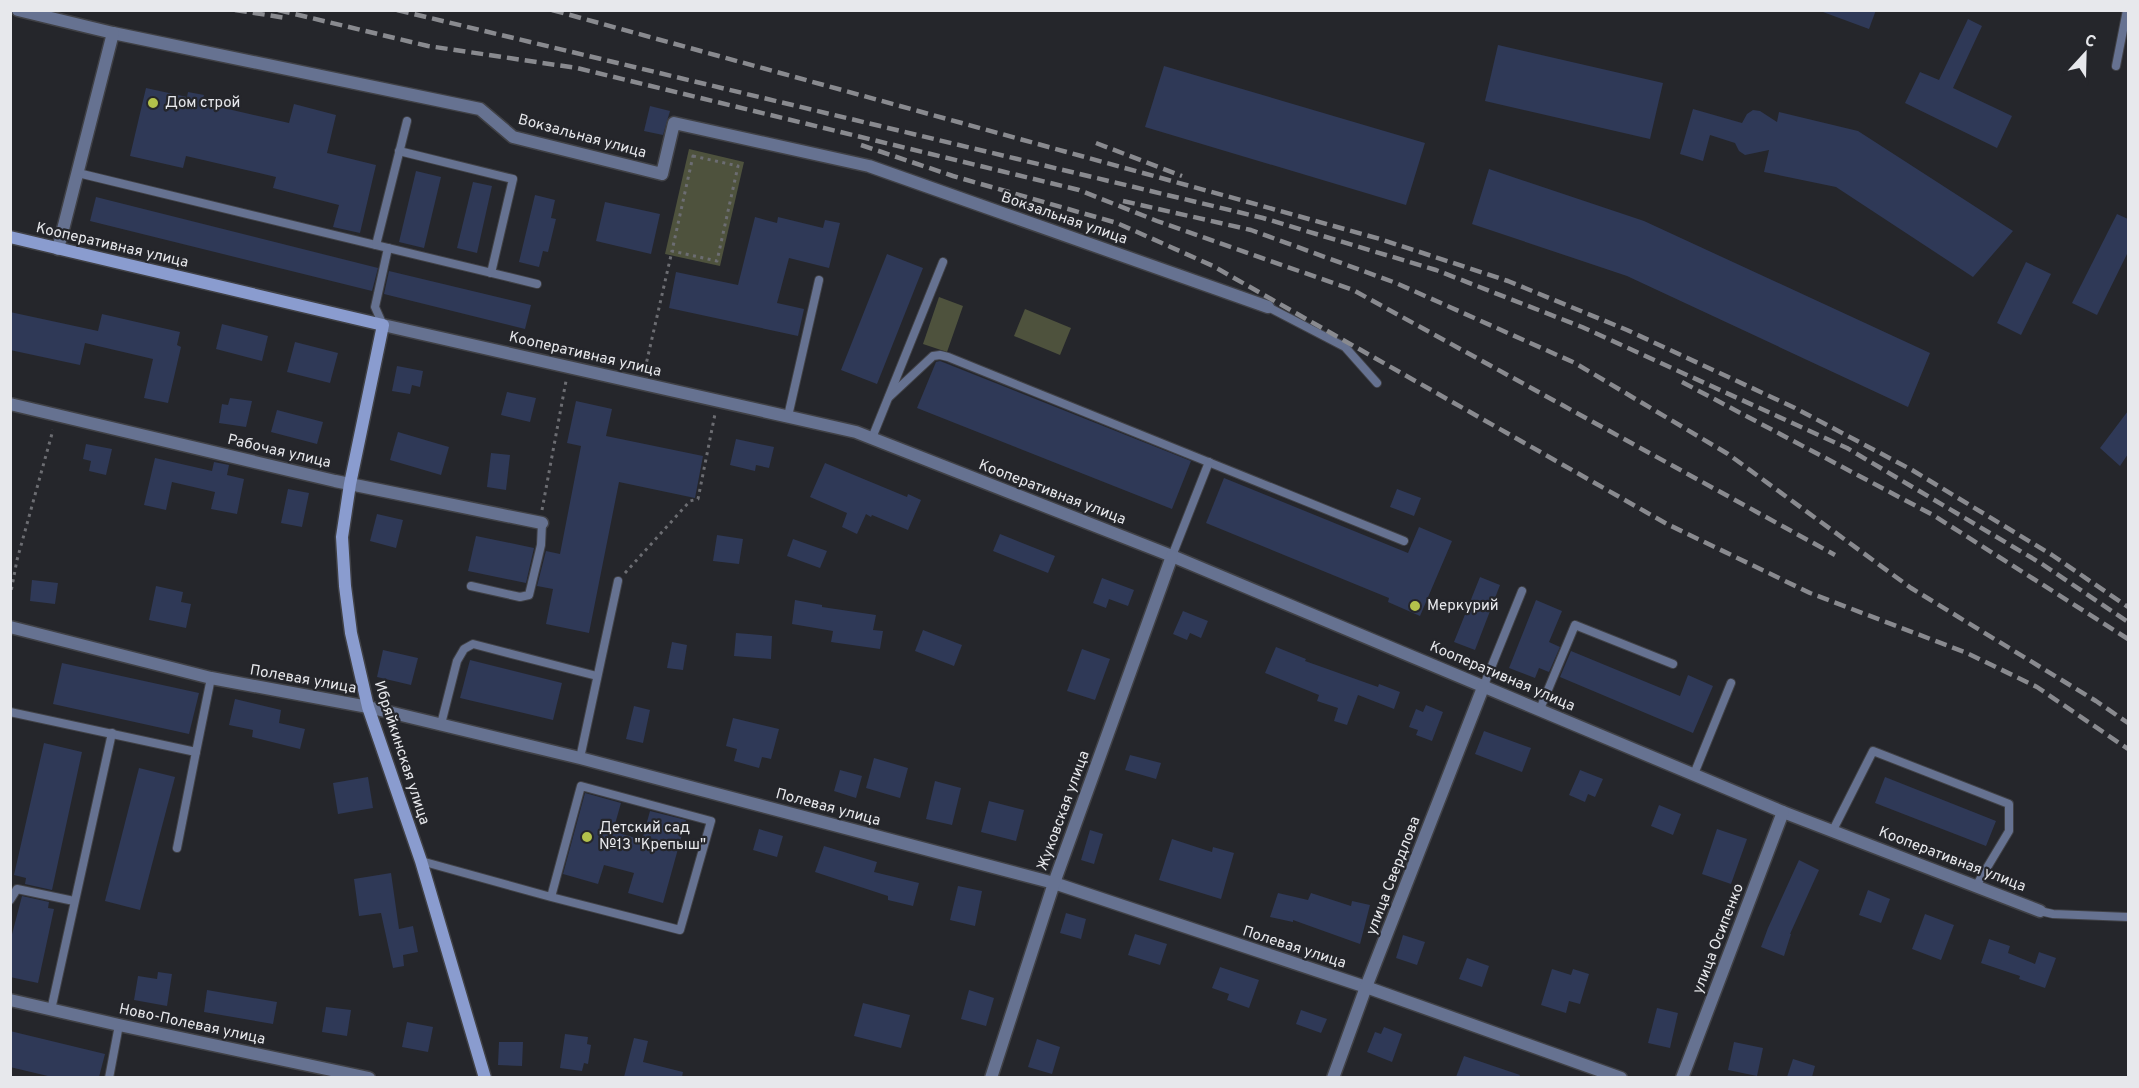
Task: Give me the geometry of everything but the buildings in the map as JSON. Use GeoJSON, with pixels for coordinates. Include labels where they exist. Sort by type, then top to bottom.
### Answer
{"type":"FeatureCollection","features":[{"type":"Feature","properties":{"kind":"street","name":"Вокзальная улица"},"geometry":{"type":"LineString","coordinates":[[18,10],[113,33],[480,109],[513,136],[662,174],[674,123],[869,166],[1268,307]]}},
{"type":"Feature","properties":{"kind":"street"},"geometry":{"type":"LineString","coordinates":[[58,249],[113,33]]}},
{"type":"Feature","properties":{"kind":"street","name":"Кооперативная улица"},"geometry":{"type":"LineString","coordinates":[[10,237],[383,325],[856,432],[1172,556],[1783,812],[2040,911]]}},
{"type":"Feature","properties":{"kind":"street","name":"Ибряйкинская улица"},"geometry":{"type":"LineString","coordinates":[[383,325],[350,484],[342,537],[351,633],[368,707],[421,861],[485,1077]]}},
{"type":"Feature","properties":{"kind":"street","name":"Рабочая улица"},"geometry":{"type":"LineString","coordinates":[[10,404],[350,484],[542,524]]}},
{"type":"Feature","properties":{"kind":"street","name":"Жуковская улица"},"geometry":{"type":"LineString","coordinates":[[991,1077],[1054,883],[1172,556]]}},
{"type":"Feature","properties":{"kind":"street","name":"Полевая улица"},"geometry":{"type":"LineString","coordinates":[[10,627],[212,678],[368,707],[580,758],[1054,883],[1366,987],[1621,1077]]}},
{"type":"Feature","properties":{"kind":"street","name":"улица Свердлова"},"geometry":{"type":"LineString","coordinates":[[1333,1077],[1484,685]]}},
{"type":"Feature","properties":{"kind":"street","name":"улица Осипенко"},"geometry":{"type":"LineString","coordinates":[[1682,1077],[1783,812]]}},
{"type":"Feature","properties":{"kind":"street","name":"Ново-Полевая улица"},"geometry":{"type":"LineString","coordinates":[[10,1000],[369,1077]]}},
{"type":"Feature","properties":{"kind":"lane"},"geometry":{"type":"LineString","coordinates":[[2116,66],[2127,10]]}},
{"type":"Feature","properties":{"kind":"lane"},"geometry":{"type":"LineString","coordinates":[[376,245],[407,122]]}},
{"type":"Feature","properties":{"kind":"lane"},"geometry":{"type":"LineString","coordinates":[[399,151],[513,179],[491,273]]}},
{"type":"Feature","properties":{"kind":"lane"},"geometry":{"type":"LineString","coordinates":[[78,172],[537,284]]}},
{"type":"Feature","properties":{"kind":"lane"},"geometry":{"type":"LineString","coordinates":[[383,325],[375,307],[388,248]]}},
{"type":"Feature","properties":{"kind":"lane"},"geometry":{"type":"LineString","coordinates":[[872,438],[943,262]]}},
{"type":"Feature","properties":{"kind":"lane"},"geometry":{"type":"LineString","coordinates":[[788,417],[819,280]]}},
{"type":"Feature","properties":{"kind":"lane"},"geometry":{"type":"LineString","coordinates":[[1268,307],[1345,347],[1377,383]]}},
{"type":"Feature","properties":{"kind":"lane"},"geometry":{"type":"LineString","coordinates":[[889,397],[933,356],[940,355],[1404,541]]}},
{"type":"Feature","properties":{"kind":"lane"},"geometry":{"type":"LineString","coordinates":[[1172,556],[1209,462]]}},
{"type":"Feature","properties":{"kind":"lane"},"geometry":{"type":"LineString","coordinates":[[471,586],[520,597],[530,594],[541,545],[542,524]]}},
{"type":"Feature","properties":{"kind":"lane"},"geometry":{"type":"LineString","coordinates":[[580,758],[618,581]]}},
{"type":"Feature","properties":{"kind":"lane"},"geometry":{"type":"LineString","coordinates":[[1484,685],[1522,591]]}},
{"type":"Feature","properties":{"kind":"lane"},"geometry":{"type":"LineString","coordinates":[[1540,709],[1575,625],[1673,664]]}},
{"type":"Feature","properties":{"kind":"lane"},"geometry":{"type":"LineString","coordinates":[[441,724],[457,661],[464,649],[473,644],[597,676]]}},
{"type":"Feature","properties":{"kind":"lane"},"geometry":{"type":"LineString","coordinates":[[177,848],[212,678]]}},
{"type":"Feature","properties":{"kind":"lane"},"geometry":{"type":"LineString","coordinates":[[1694,774],[1731,683]]}},
{"type":"Feature","properties":{"kind":"lane"},"geometry":{"type":"LineString","coordinates":[[10,712],[196,752]]}},
{"type":"Feature","properties":{"kind":"lane"},"geometry":{"type":"LineString","coordinates":[[51,1010],[111,733]]}},
{"type":"Feature","properties":{"kind":"lane"},"geometry":{"type":"LineString","coordinates":[[1833,830],[1873,751],[2010,804],[2009,831],[1976,886]]}},
{"type":"Feature","properties":{"kind":"lane"},"geometry":{"type":"LineString","coordinates":[[421,861],[551,897],[680,930],[711,821],[581,786],[551,897]]}},
{"type":"Feature","properties":{"kind":"lane"},"geometry":{"type":"LineString","coordinates":[[10,900],[17,889],[74,901]]}},
{"type":"Feature","properties":{"kind":"lane"},"geometry":{"type":"LineString","coordinates":[[2040,911],[2053,914],[2128,917]]}},
{"type":"Feature","properties":{"kind":"lane"},"geometry":{"type":"LineString","coordinates":[[109,1077],[120,1025]]}},
{"type":"Feature","properties":{"kind":"path"},"geometry":{"type":"LineString","coordinates":[[645,369],[693,156],[738,166],[717,261],[672,251]]}},
{"type":"Feature","properties":{"kind":"path"},"geometry":{"type":"LineString","coordinates":[[542,524],[541,515],[568,367]]}},
{"type":"Feature","properties":{"kind":"path"},"geometry":{"type":"LineString","coordinates":[[618,581],[690,501],[698,499],[717,400]]}},
{"type":"Feature","properties":{"kind":"path"},"geometry":{"type":"LineString","coordinates":[[10,597],[17,560],[57,415]]}},
{"type":"Feature","properties":{"kind":"green space"},"geometry":{"type":"Polygon","coordinates":[[[689,149],[744,162],[720,266],[665,254],[689,149]]]}},
{"type":"Feature","properties":{"kind":"green space"},"geometry":{"type":"Polygon","coordinates":[[[939,297],[963,306],[947,352],[923,344],[939,297]]]}},
{"type":"Feature","properties":{"kind":"green space"},"geometry":{"type":"Polygon","coordinates":[[[1025,309],[1071,328],[1060,355],[1014,336],[1025,309]]]}},
{"type":"Feature","properties":{"kind":"railway"},"geometry":{"type":"LineString","coordinates":[[235,10],[286,18]]}},
{"type":"Feature","properties":{"kind":"railway"},"geometry":{"type":"LineString","coordinates":[[278,10],[428,46],[577,68],[1079,190],[1157,221],[1353,290],[1835,555]]}},
{"type":"Feature","properties":{"kind":"railway"},"geometry":{"type":"LineString","coordinates":[[397,10],[1263,218],[1436,270],[1582,327],[1847,448],[2042,564],[2128,622]]}},
{"type":"Feature","properties":{"kind":"railway"},"geometry":{"type":"LineString","coordinates":[[552,10],[1380,239],[1508,281],[1627,330],[1795,408],[1912,470],[2052,555],[2128,607]]}},
{"type":"Feature","properties":{"kind":"railway"},"geometry":{"type":"LineString","coordinates":[[1096,143],[1182,176]]}},
{"type":"Feature","properties":{"kind":"railway"},"geometry":{"type":"LineString","coordinates":[[861,145],[953,176],[1117,223],[1213,266],[1667,524],[1810,593],[1967,653],[2037,687],[2128,749]]}},
{"type":"Feature","properties":{"kind":"railway"},"geometry":{"type":"LineString","coordinates":[[1123,201],[1251,230],[1396,283],[1575,363],[1728,454],[1911,588],[2128,723]]}},
{"type":"Feature","properties":{"kind":"railway"},"geometry":{"type":"LineString","coordinates":[[1682,382],[1933,515],[2128,639]]}},
{"type":"Feature","properties":{"kind":"place","name":"Дом строй"},"geometry":{"type":"Point","coordinates":[153,103]}},
{"type":"Feature","properties":{"kind":"place","name":"Меркурий"},"geometry":{"type":"Point","coordinates":[1415,606]}},
{"type":"Feature","properties":{"kind":"place","name":"Детский сад №13 \"Крепыш\""},"geometry":{"type":"Point","coordinates":[587,837]}}]}
